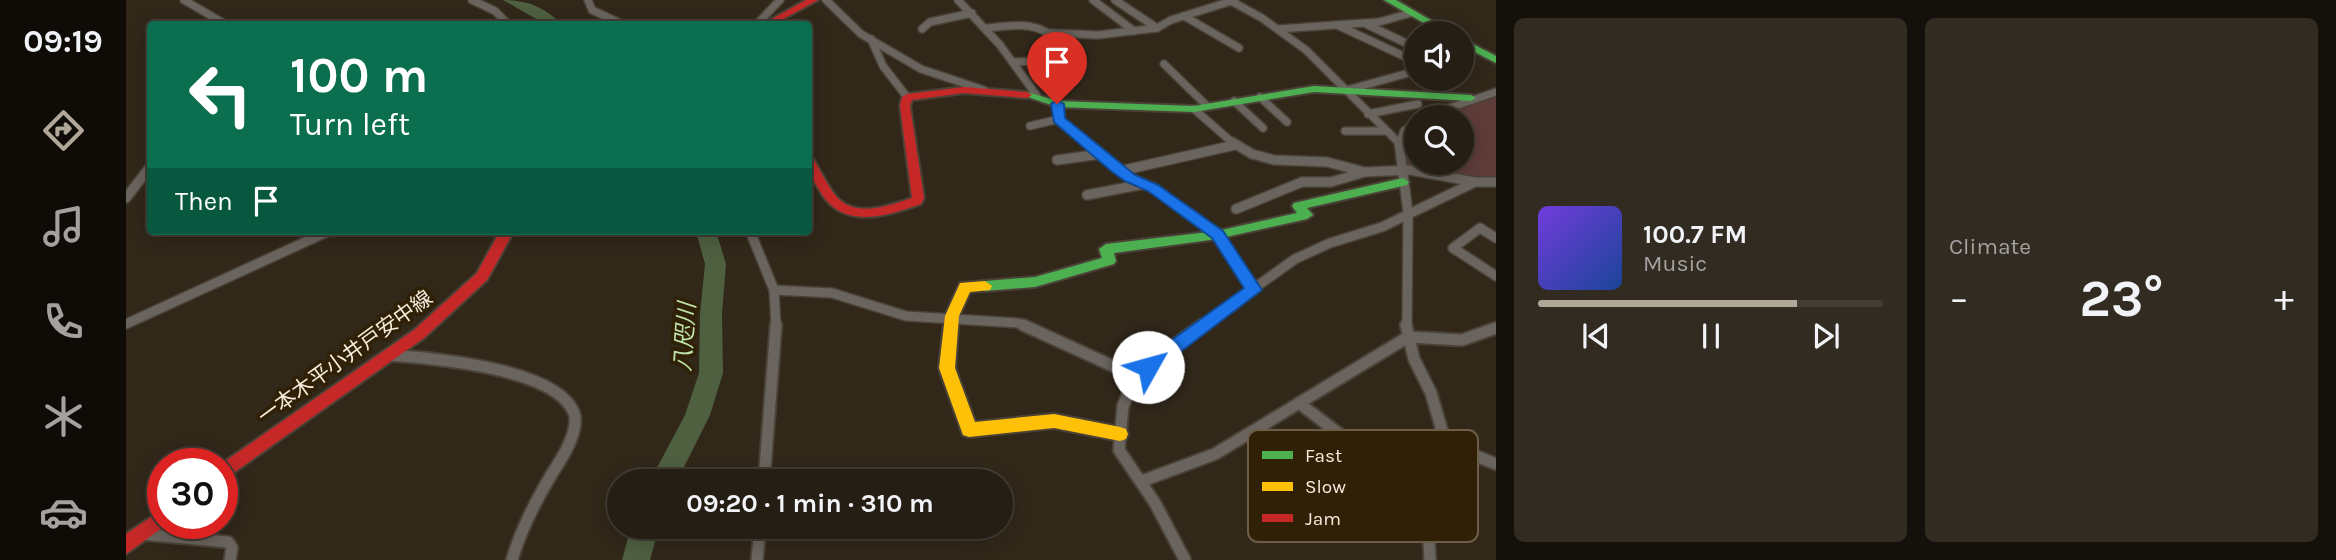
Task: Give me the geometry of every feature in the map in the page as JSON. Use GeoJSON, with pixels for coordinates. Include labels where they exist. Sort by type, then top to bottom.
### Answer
{"type":"FeatureCollection","features":[{"type":"Feature","properties":{"kind":"street"},"geometry":{"type":"LineString","coordinates":[[184,0],[220,21]]}},
{"type":"Feature","properties":{"kind":"street"},"geometry":{"type":"LineString","coordinates":[[472,0],[495,11],[506,21]]}},
{"type":"Feature","properties":{"kind":"street"},"geometry":{"type":"LineString","coordinates":[[588,0],[592,10],[616,21]]}},
{"type":"Feature","properties":{"kind":"street"},"geometry":{"type":"LineString","coordinates":[[760,21],[780,0]]}},
{"type":"Feature","properties":{"kind":"street"},"geometry":{"type":"LineString","coordinates":[[774,21],[813,0]]}},
{"type":"Feature","properties":{"kind":"street"},"geometry":{"type":"LineString","coordinates":[[826,0],[861,34],[933,74],[984,90]]}},
{"type":"Feature","properties":{"kind":"street"},"geometry":{"type":"LineString","coordinates":[[958,0],[987,28],[1015,62],[1037,96],[1058,112],[1101,154],[1120,171],[1145,184],[1217,234],[1254,290]]}},
{"type":"Feature","properties":{"kind":"street"},"geometry":{"type":"LineString","coordinates":[[1094,0],[1134,31]]}},
{"type":"Feature","properties":{"kind":"street"},"geometry":{"type":"LineString","coordinates":[[1115,0],[1157,28]]}},
{"type":"Feature","properties":{"kind":"street"},"geometry":{"type":"LineString","coordinates":[[1389,0],[1426,21]]}},
{"type":"Feature","properties":{"kind":"street"},"geometry":{"type":"LineString","coordinates":[[1052,33],[1098,35],[1157,28],[1171,20],[1233,1],[1278,29],[1329,71],[1384,131],[1399,143]]}},
{"type":"Feature","properties":{"kind":"street"},"geometry":{"type":"LineString","coordinates":[[922,29],[930,22],[972,13]]}},
{"type":"Feature","properties":{"kind":"street"},"geometry":{"type":"LineString","coordinates":[[1278,29],[1364,23],[1411,13]]}},
{"type":"Feature","properties":{"kind":"street"},"geometry":{"type":"LineString","coordinates":[[1184,16],[1239,48]]}},
{"type":"Feature","properties":{"kind":"street"},"geometry":{"type":"LineString","coordinates":[[987,28],[1034,23],[1052,33],[1060,43]]}},
{"type":"Feature","properties":{"kind":"street"},"geometry":{"type":"LineString","coordinates":[[1364,23],[1404,43]]}},
{"type":"Feature","properties":{"kind":"street"},"geometry":{"type":"LineString","coordinates":[[1336,25],[1404,56]]}},
{"type":"Feature","properties":{"kind":"street"},"geometry":{"type":"LineString","coordinates":[[871,38],[883,66],[907,97]]}},
{"type":"Feature","properties":{"kind":"street"},"geometry":{"type":"LineString","coordinates":[[1474,48],[1496,60]]}},
{"type":"Feature","properties":{"kind":"street"},"geometry":{"type":"LineString","coordinates":[[1015,62],[1076,59]]}},
{"type":"Feature","properties":{"kind":"street"},"geometry":{"type":"LineString","coordinates":[[1164,64],[1235,145],[1252,154],[1274,160],[1327,162],[1365,172],[1496,181]]}},
{"type":"Feature","properties":{"kind":"street"},"geometry":{"type":"LineString","coordinates":[[1347,90],[1404,74]]}},
{"type":"Feature","properties":{"kind":"street"},"geometry":{"type":"LineString","coordinates":[[1030,126],[1058,112],[1200,107],[1314,89],[1471,98]]}},
{"type":"Feature","properties":{"kind":"street"},"geometry":{"type":"LineString","coordinates":[[907,97],[984,90],[1037,96]]}},
{"type":"Feature","properties":{"kind":"street"},"geometry":{"type":"LineString","coordinates":[[1453,105],[1496,92]]}},
{"type":"Feature","properties":{"kind":"street"},"geometry":{"type":"LineString","coordinates":[[812,167],[826,191],[842,209],[866,212],[917,201],[905,106],[907,97]]}},
{"type":"Feature","properties":{"kind":"street"},"geometry":{"type":"LineString","coordinates":[[1260,97],[1287,121]]}},
{"type":"Feature","properties":{"kind":"street"},"geometry":{"type":"LineString","coordinates":[[1234,101],[1262,128]]}},
{"type":"Feature","properties":{"kind":"street"},"geometry":{"type":"LineString","coordinates":[[1368,114],[1418,104]]}},
{"type":"Feature","properties":{"kind":"street"},"geometry":{"type":"LineString","coordinates":[[1345,131],[1384,131]]}},
{"type":"Feature","properties":{"kind":"street"},"geometry":{"type":"LineString","coordinates":[[1404,131],[1399,143],[1408,213],[1405,314],[1408,337],[1431,393],[1442,430]]}},
{"type":"Feature","properties":{"kind":"street"},"geometry":{"type":"LineString","coordinates":[[1120,171],[1235,145]]}},
{"type":"Feature","properties":{"kind":"street"},"geometry":{"type":"LineString","coordinates":[[1058,160],[1101,154]]}},
{"type":"Feature","properties":{"kind":"street"},"geometry":{"type":"LineString","coordinates":[[126,198],[147,171]]}},
{"type":"Feature","properties":{"kind":"street"},"geometry":{"type":"LineString","coordinates":[[1236,209],[1302,182],[1331,182],[1365,172]]}},
{"type":"Feature","properties":{"kind":"street"},"geometry":{"type":"LineString","coordinates":[[1120,434],[1054,421],[969,430],[947,368],[951,321],[965,287],[1035,282],[1110,261],[1106,249],[1217,234],[1307,215],[1298,206],[1402,176]]}},
{"type":"Feature","properties":{"kind":"street"},"geometry":{"type":"LineString","coordinates":[[1185,560],[1170,524],[1119,450],[1123,406],[1137,377],[1159,356],[1295,259],[1330,243],[1382,227],[1475,181]]}},
{"type":"Feature","properties":{"kind":"street"},"geometry":{"type":"LineString","coordinates":[[1087,195],[1145,184]]}},
{"type":"Feature","properties":{"kind":"street"},"geometry":{"type":"LineString","coordinates":[[1496,238],[1480,228],[1453,247],[1496,276]]}},
{"type":"Feature","properties":{"kind":"street"},"geometry":{"type":"LineString","coordinates":[[126,324],[320,235]]}},
{"type":"Feature","properties":{"kind":"street","name":"一本木平小井戸安中線"},"geometry":{"type":"LineString","coordinates":[[238,462],[419,334],[476,283],[505,235]]}},
{"type":"Feature","properties":{"kind":"street"},"geometry":{"type":"LineString","coordinates":[[752,235],[774,290],[777,312],[765,469]]}},
{"type":"Feature","properties":{"kind":"street"},"geometry":{"type":"LineString","coordinates":[[774,290],[832,293],[906,316],[951,321],[1018,323],[1137,377]]}},
{"type":"Feature","properties":{"kind":"street"},"geometry":{"type":"LineString","coordinates":[[1255,430],[1408,337],[1462,340],[1496,328]]}},
{"type":"Feature","properties":{"kind":"street"},"geometry":{"type":"LineString","coordinates":[[390,355],[445,359],[504,371],[546,387],[567,400],[574,412],[569,446],[534,506],[512,560]]}},
{"type":"Feature","properties":{"kind":"street"},"geometry":{"type":"LineString","coordinates":[[1299,403],[1334,430]]}},
{"type":"Feature","properties":{"kind":"street"},"geometry":{"type":"LineString","coordinates":[[1142,481],[1215,454],[1248,434]]}},
{"type":"Feature","properties":{"kind":"street"},"geometry":{"type":"LineString","coordinates":[[1478,457],[1496,464]]}},
{"type":"Feature","properties":{"kind":"street"},"geometry":{"type":"LineString","coordinates":[[126,545],[147,529]]}},
{"type":"Feature","properties":{"kind":"street"},"geometry":{"type":"LineString","coordinates":[[140,534],[228,542],[232,548],[230,560]]}},
{"type":"Feature","properties":{"kind":"street"},"geometry":{"type":"LineString","coordinates":[[757,560],[759,539]]}},
{"type":"Feature","properties":{"kind":"street"},"geometry":{"type":"LineString","coordinates":[[1429,542],[1430,560]]}},
{"type":"Feature","properties":{"kind":"shaded area"},"geometry":{"type":"Polygon","coordinates":[[[1496,94],[1496,178],[1459,175],[1474,175],[1474,105],[1467,105],[1496,94]]]}},
{"type":"Feature","properties":{"kind":"waterway","name":"八咫川"},"geometry":{"type":"LineString","coordinates":[[510,0],[532,9],[550,21]]}},
{"type":"Feature","properties":{"kind":"waterway","name":"八咫川"},"geometry":{"type":"LineString","coordinates":[[669,469],[703,402],[711,373],[711,314],[716,264],[708,235]]}},
{"type":"Feature","properties":{"kind":"waterway","name":"八咫川"},"geometry":{"type":"LineString","coordinates":[[636,560],[642,539]]}},
{"type":"Feature","properties":{"kind":"traffic: fast"},"geometry":{"type":"LineString","coordinates":[[1389,0],[1427,21]]}},
{"type":"Feature","properties":{"kind":"traffic: fast"},"geometry":{"type":"LineString","coordinates":[[1474,48],[1496,60]]}},
{"type":"Feature","properties":{"kind":"traffic: fast"},"geometry":{"type":"LineString","coordinates":[[1027,95],[1057,104],[1194,109],[1314,89],[1471,98]]}},
{"type":"Feature","properties":{"kind":"traffic: fast"},"geometry":{"type":"LineString","coordinates":[[985,286],[1035,282],[1109,261],[1106,249],[1217,235],[1307,215],[1298,206],[1403,182]]}},
{"type":"Feature","properties":{"kind":"traffic: slow"},"geometry":{"type":"LineString","coordinates":[[985,286],[965,287],[952,316],[947,368],[969,430],[1054,421],[1120,434]]}},
{"type":"Feature","properties":{"kind":"traffic: jam"},"geometry":{"type":"LineString","coordinates":[[774,21],[813,0]]}},
{"type":"Feature","properties":{"kind":"traffic: jam"},"geometry":{"type":"LineString","coordinates":[[812,167],[834,202],[852,212],[874,212],[917,201],[905,106],[907,97],[964,90],[1027,95]]}},
{"type":"Feature","properties":{"kind":"traffic: jam"},"geometry":{"type":"LineString","coordinates":[[238,462],[419,334],[482,276],[505,235]]}},
{"type":"Feature","properties":{"kind":"traffic: jam"},"geometry":{"type":"LineString","coordinates":[[126,545],[147,529]]}},
{"type":"Feature","properties":{"kind":"route"},"geometry":{"type":"LineString","coordinates":[[1057,104],[1059,119],[1116,168],[1130,178],[1153,188],[1217,234],[1254,290],[1159,356],[1148,367]]}}]}
